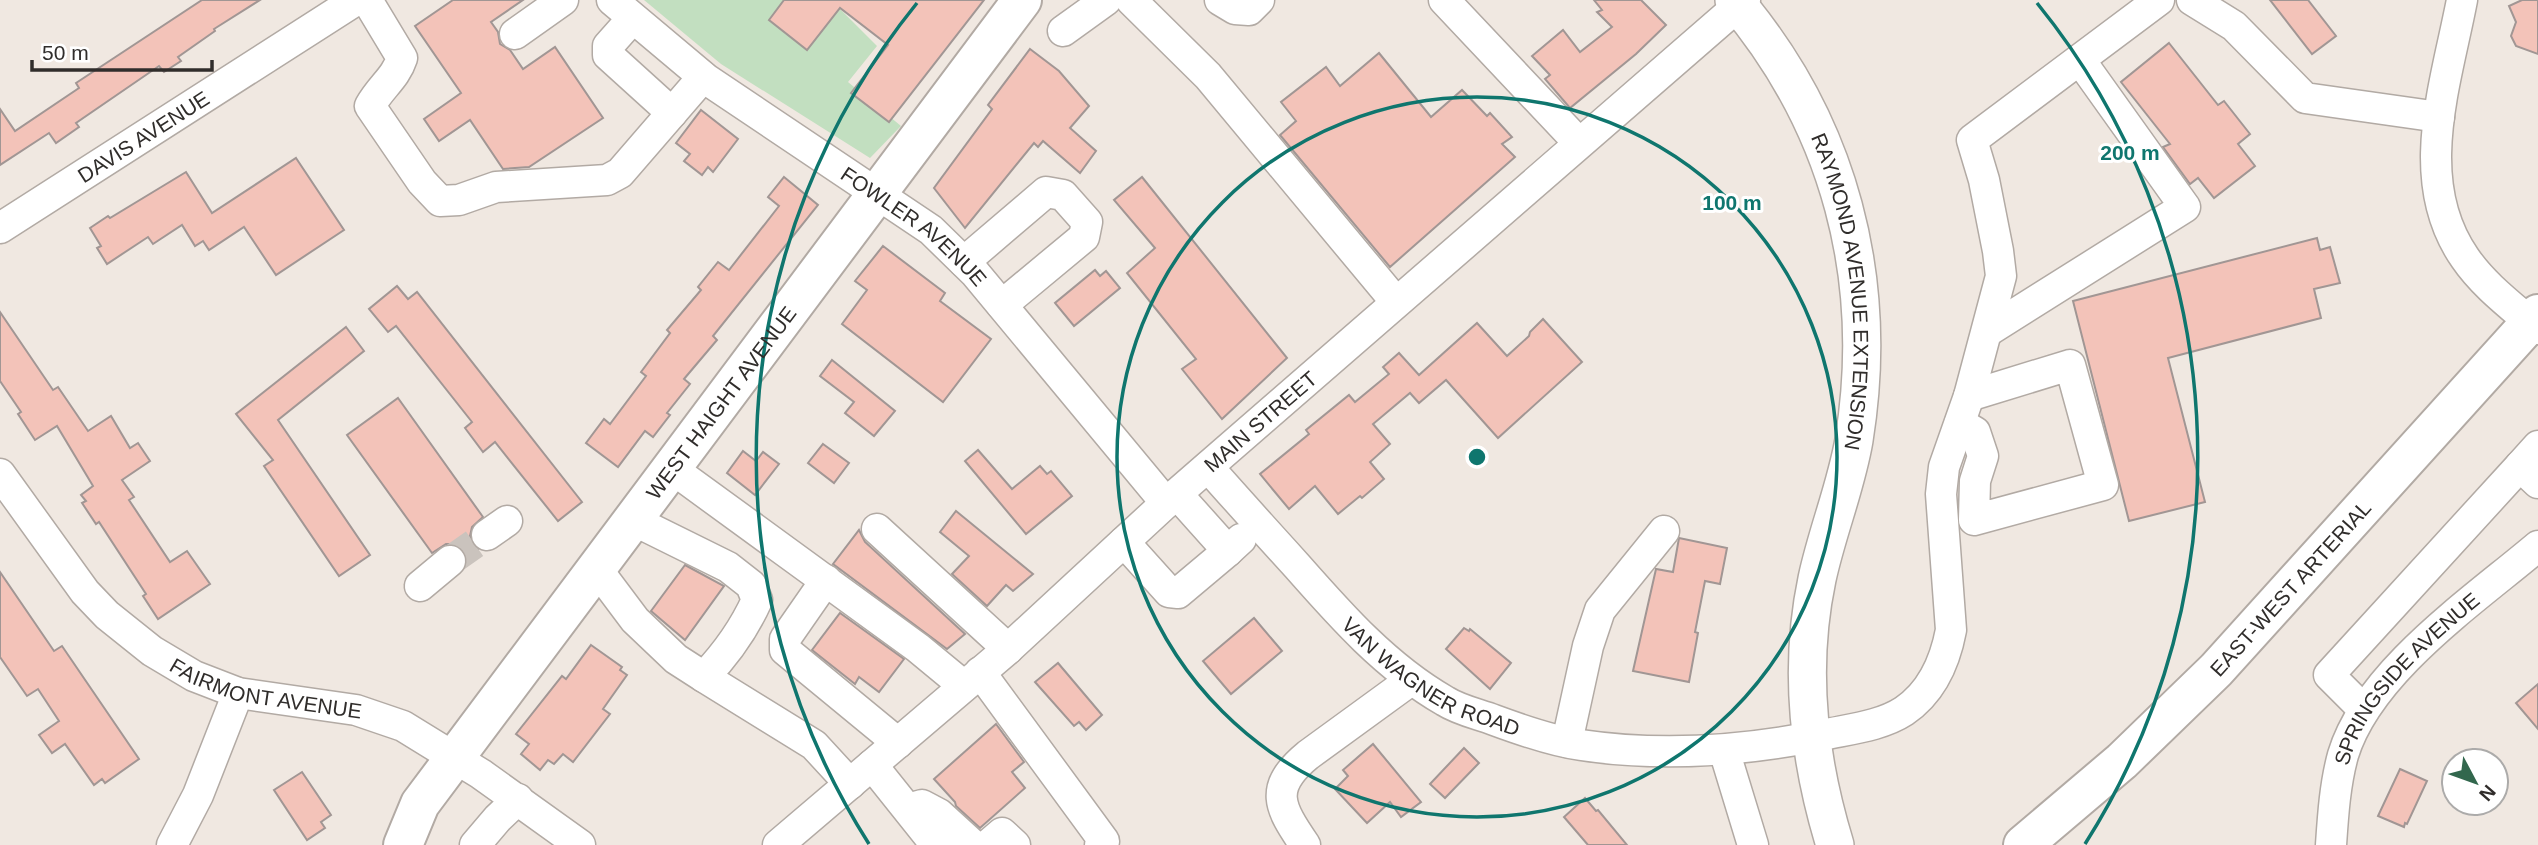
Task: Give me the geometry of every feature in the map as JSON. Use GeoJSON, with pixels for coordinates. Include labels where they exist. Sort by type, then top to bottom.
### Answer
{"type":"FeatureCollection","features":[{"type":"Feature","properties":{"kind":"highway","name":"WEST HAIGHT AVENUE"},"geometry":{"type":"LineString","coordinates":[[420,804],[1022,0]]}},
{"type":"Feature","properties":{"kind":"highway","name":"EAST-WEST ARTERIAL"},"geometry":{"type":"LineString","coordinates":[[2023,845],[2123,761],[2216,670],[2536,322]]}},
{"type":"Feature","properties":{"kind":"highway"},"geometry":{"type":"LineString","coordinates":[[403,845],[420,804]]}},
{"type":"Feature","properties":{"kind":"main road","name":"RAYMOND AVENUE EXTENSION"},"geometry":{"type":"LineString","coordinates":[[1739,2],[1796,88],[1821,137],[1847,220],[1860,300],[1861,377],[1853,443],[1817,579],[1807,646],[1810,738],[1816,776],[1835,845]]}},
{"type":"Feature","properties":{"kind":"main road"},"geometry":{"type":"LineString","coordinates":[[389,845],[420,804]]}},
{"type":"Feature","properties":{"kind":"street","name":"DAVIS AVENUE"},"geometry":{"type":"LineString","coordinates":[[0,228],[356,0]]}},
{"type":"Feature","properties":{"kind":"street"},"geometry":{"type":"LineString","coordinates":[[367,0],[402,58],[397,73],[378,92],[370,106],[422,182],[440,201],[459,200],[496,187],[607,180],[620,173],[703,77]]}},
{"type":"Feature","properties":{"kind":"street"},"geometry":{"type":"LineString","coordinates":[[515,34],[563,0]]}},
{"type":"Feature","properties":{"kind":"street"},"geometry":{"type":"LineString","coordinates":[[1063,31],[1106,0]]}},
{"type":"Feature","properties":{"kind":"street"},"geometry":{"type":"LineString","coordinates":[[1131,0],[1208,76],[1396,302]]}},
{"type":"Feature","properties":{"kind":"street"},"geometry":{"type":"LineString","coordinates":[[1220,0],[1236,9],[1249,10],[1259,0]]}},
{"type":"Feature","properties":{"kind":"street"},"geometry":{"type":"LineString","coordinates":[[1444,0],[1578,143]]}},
{"type":"Feature","properties":{"kind":"street"},"geometry":{"type":"LineString","coordinates":[[1988,331],[2185,207],[2080,60],[2159,0]]}},
{"type":"Feature","properties":{"kind":"street"},"geometry":{"type":"LineString","coordinates":[[2192,0],[2234,26],[2305,98],[2439,117]]}},
{"type":"Feature","properties":{"kind":"street"},"geometry":{"type":"LineString","coordinates":[[2462,0],[2435,142],[2436,192],[2452,239],[2467,261],[2486,283],[2536,322]]}},
{"type":"Feature","properties":{"kind":"street","name":"MAIN STREET"},"geometry":{"type":"LineString","coordinates":[[778,845],[808,835],[861,774],[1008,649],[1171,499],[1739,2]]}},
{"type":"Feature","properties":{"kind":"street"},"geometry":{"type":"LineString","coordinates":[[622,9],[608,46],[608,55],[672,113]]}},
{"type":"Feature","properties":{"kind":"street","name":"FOWLER AVENUE"},"geometry":{"type":"LineString","coordinates":[[622,9],[703,77],[931,230],[964,262],[1171,499],[1228,551]]}},
{"type":"Feature","properties":{"kind":"street","name":"VAN WAGNER ROAD"},"geometry":{"type":"LineString","coordinates":[[1208,467],[1344,620],[1411,680],[1448,704],[1578,745],[1644,751],[1724,750],[1810,738],[1870,725],[1904,711],[1931,685],[1947,649],[1951,631],[1941,494],[1944,467],[1988,331],[2001,276],[1984,180],[1972,140],[2080,60]]}},
{"type":"Feature","properties":{"kind":"street"},"geometry":{"type":"LineString","coordinates":[[964,262],[1046,192],[1063,195],[1087,222],[1084,237],[1002,305]]}},
{"type":"Feature","properties":{"kind":"street"},"geometry":{"type":"LineString","coordinates":[[2070,365],[2103,485],[1974,520],[1975,481],[1983,456],[1964,410],[2070,365]]}},
{"type":"Feature","properties":{"kind":"street"},"geometry":{"type":"LineString","coordinates":[[2364,710],[2329,675],[2532,465]]}},
{"type":"Feature","properties":{"kind":"street"},"geometry":{"type":"LineString","coordinates":[[671,468],[918,648],[972,679],[1104,841],[1100,845]]}},
{"type":"Feature","properties":{"kind":"street","name":"FAIRMONT AVENUE"},"geometry":{"type":"LineString","coordinates":[[0,474],[65,567],[107,615],[131,636],[176,665],[238,693],[330,704],[381,717],[403,726],[455,756],[580,845]]}},
{"type":"Feature","properties":{"kind":"street"},"geometry":{"type":"LineString","coordinates":[[633,520],[728,567],[751,585],[757,600],[748,619],[724,655],[704,677]]}},
{"type":"Feature","properties":{"kind":"street"},"geometry":{"type":"LineString","coordinates":[[1124,542],[1168,592],[1178,593],[1258,523]]}},
{"type":"Feature","properties":{"kind":"street"},"geometry":{"type":"LineString","coordinates":[[877,529],[1008,649]]}},
{"type":"Feature","properties":{"kind":"street"},"geometry":{"type":"LineString","coordinates":[[1567,742],[1588,646],[1600,610],[1664,531]]}},
{"type":"Feature","properties":{"kind":"street","name":"SPRINGSIDE AVENUE"},"geometry":{"type":"LineString","coordinates":[[2331,845],[2334,805],[2343,755],[2364,710],[2384,681],[2427,639],[2538,546]]}},
{"type":"Feature","properties":{"kind":"street"},"geometry":{"type":"LineString","coordinates":[[420,586],[450,561]]}},
{"type":"Feature","properties":{"kind":"street"},"geometry":{"type":"LineString","coordinates":[[596,568],[635,621],[676,659],[861,774],[908,809],[936,845]]}},
{"type":"Feature","properties":{"kind":"street"},"geometry":{"type":"LineString","coordinates":[[826,580],[785,639],[785,650],[898,743]]}},
{"type":"Feature","properties":{"kind":"street"},"geometry":{"type":"LineString","coordinates":[[1306,845],[1284,810],[1281,796],[1284,779],[1308,755],[1411,680]]}},
{"type":"Feature","properties":{"kind":"street"},"geometry":{"type":"LineString","coordinates":[[172,845],[198,794],[238,693]]}},
{"type":"Feature","properties":{"kind":"street"},"geometry":{"type":"LineString","coordinates":[[1724,750],[1753,845]]}},
{"type":"Feature","properties":{"kind":"street"},"geometry":{"type":"LineString","coordinates":[[475,845],[498,817],[519,800]]}},
{"type":"Feature","properties":{"kind":"street"},"geometry":{"type":"LineString","coordinates":[[908,809],[922,805],[939,814],[973,845]]}},
{"type":"Feature","properties":{"kind":"street"},"geometry":{"type":"LineString","coordinates":[[988,845],[1002,833],[1015,845]]}},
{"type":"Feature","properties":{"kind":"green space"},"geometry":{"type":"Polygon","coordinates":[[[644,0],[831,0],[877,46],[848,82],[901,126],[870,158],[721,64],[644,0]]]}},
{"type":"Feature","properties":{"kind":"building"},"geometry":{"type":"Polygon","coordinates":[[[202,0],[260,0],[214,29],[215,31],[178,57],[181,61],[164,72],[159,66],[76,123],[79,127],[56,143],[49,133],[0,165],[0,109],[15,131],[79,88],[76,83],[202,0]]]}},
{"type":"Feature","properties":{"kind":"building"},"geometry":{"type":"Polygon","coordinates":[[[453,0],[523,0],[491,22],[498,32],[500,44],[510,50],[523,69],[555,47],[603,118],[529,167],[503,169],[470,120],[439,141],[424,119],[461,93],[415,26],[453,0]]]}},
{"type":"Feature","properties":{"kind":"building"},"geometry":{"type":"Polygon","coordinates":[[[784,0],[984,0],[889,122],[851,93],[888,45],[840,8],[807,50],[769,20],[784,0]]]}},
{"type":"Feature","properties":{"kind":"building"},"geometry":{"type":"Polygon","coordinates":[[[1594,0],[1641,0],[1666,25],[1636,54],[1570,108],[1545,79],[1550,75],[1532,56],[1563,30],[1580,52],[1612,27],[1597,12],[1602,10],[1594,0]]]}},
{"type":"Feature","properties":{"kind":"building"},"geometry":{"type":"Polygon","coordinates":[[[2270,0],[2308,0],[2336,36],[2312,54],[2270,0]]]}},
{"type":"Feature","properties":{"kind":"building"},"geometry":{"type":"Polygon","coordinates":[[[2522,0],[2538,0],[2538,54],[2516,46],[2511,36],[2516,22],[2509,6],[2522,0]]]}},
{"type":"Feature","properties":{"kind":"building"},"geometry":{"type":"Polygon","coordinates":[[[2169,43],[2218,105],[2224,101],[2250,134],[2238,144],[2255,166],[2214,198],[2198,178],[2190,184],[2163,147],[2170,144],[2121,82],[2169,43]]]}},
{"type":"Feature","properties":{"kind":"building"},"geometry":{"type":"Polygon","coordinates":[[[1030,49],[1059,71],[1089,106],[1070,128],[1096,151],[1080,173],[1043,141],[1038,147],[1034,143],[965,228],[934,188],[992,109],[988,105],[1030,49]]]}},
{"type":"Feature","properties":{"kind":"building"},"geometry":{"type":"Polygon","coordinates":[[[1379,53],[1431,117],[1462,90],[1487,116],[1490,113],[1512,137],[1502,144],[1515,157],[1390,267],[1280,135],[1296,121],[1281,102],[1326,67],[1340,86],[1379,53]]]}},
{"type":"Feature","properties":{"kind":"building"},"geometry":{"type":"Polygon","coordinates":[[[701,110],[738,139],[713,172],[708,167],[702,175],[684,161],[690,154],[676,143],[701,110]]]}},
{"type":"Feature","properties":{"kind":"building"},"geometry":{"type":"Polygon","coordinates":[[[296,158],[344,230],[276,275],[244,227],[209,250],[203,241],[195,246],[182,225],[153,244],[148,237],[107,264],[97,248],[101,246],[90,228],[186,172],[212,213],[296,158]]]}},
{"type":"Feature","properties":{"kind":"building"},"geometry":{"type":"Polygon","coordinates":[[[784,177],[818,205],[713,336],[717,340],[684,379],[690,384],[667,413],[670,415],[653,437],[645,431],[618,467],[586,443],[604,419],[610,424],[646,376],[641,372],[670,333],[667,330],[701,290],[698,287],[718,262],[729,270],[779,206],[768,197],[784,177]]]}},
{"type":"Feature","properties":{"kind":"building"},"geometry":{"type":"Polygon","coordinates":[[[1142,177],[1287,358],[1222,419],[1182,369],[1196,359],[1127,273],[1155,248],[1114,200],[1142,177]]]}},
{"type":"Feature","properties":{"kind":"building"},"geometry":{"type":"Polygon","coordinates":[[[2317,238],[2320,250],[2330,247],[2340,283],[2314,289],[2321,318],[2168,358],[2205,502],[2129,521],[2073,301],[2317,238]]]}},
{"type":"Feature","properties":{"kind":"building"},"geometry":{"type":"Polygon","coordinates":[[[883,246],[945,293],[940,301],[991,339],[943,402],[842,324],[867,290],[855,281],[883,246]]]}},
{"type":"Feature","properties":{"kind":"building"},"geometry":{"type":"Polygon","coordinates":[[[1095,270],[1100,276],[1106,271],[1120,288],[1074,326],[1055,303],[1095,270]]]}},
{"type":"Feature","properties":{"kind":"building"},"geometry":{"type":"Polygon","coordinates":[[[397,286],[408,299],[417,292],[582,502],[558,521],[495,442],[483,452],[465,428],[472,422],[396,326],[388,332],[369,309],[397,286]]]}},
{"type":"Feature","properties":{"kind":"building"},"geometry":{"type":"Polygon","coordinates":[[[0,312],[53,390],[58,387],[88,431],[111,416],[130,448],[138,443],[150,461],[122,480],[134,497],[129,500],[170,562],[187,551],[210,584],[158,619],[143,596],[146,594],[99,522],[96,524],[82,503],[86,501],[81,495],[93,486],[57,426],[35,440],[18,414],[21,412],[0,381],[0,312]]]}},
{"type":"Feature","properties":{"kind":"building"},"geometry":{"type":"Polygon","coordinates":[[[1543,319],[1582,362],[1498,438],[1446,380],[1419,403],[1410,393],[1373,424],[1390,444],[1370,462],[1384,479],[1338,514],[1315,486],[1289,509],[1260,474],[1309,434],[1306,430],[1349,395],[1355,402],[1389,374],[1383,367],[1399,353],[1419,375],[1477,323],[1507,356],[1543,319]]]}},
{"type":"Feature","properties":{"kind":"building"},"geometry":{"type":"Polygon","coordinates":[[[346,327],[364,351],[278,420],[370,555],[339,576],[264,466],[273,460],[236,414],[346,327]]]}},
{"type":"Feature","properties":{"kind":"building"},"geometry":{"type":"Polygon","coordinates":[[[832,360],[895,411],[874,436],[845,413],[854,402],[820,376],[832,360]]]}},
{"type":"Feature","properties":{"kind":"building"},"geometry":{"type":"Polygon","coordinates":[[[398,398],[483,517],[472,527],[470,536],[472,544],[478,549],[467,557],[463,549],[455,544],[446,544],[432,553],[347,435],[398,398]]]}},
{"type":"Feature","properties":{"kind":"building"},"geometry":{"type":"Polygon","coordinates":[[[823,444],[849,463],[834,483],[808,463],[823,444]]]}},
{"type":"Feature","properties":{"kind":"building"},"geometry":{"type":"Polygon","coordinates":[[[978,450],[1012,489],[1040,466],[1047,474],[1051,471],[1072,496],[1026,534],[965,461],[978,450]]]}},
{"type":"Feature","properties":{"kind":"building"},"geometry":{"type":"Polygon","coordinates":[[[743,451],[756,461],[763,452],[779,464],[755,495],[727,473],[743,451]]]}},
{"type":"Feature","properties":{"kind":"building"},"geometry":{"type":"Polygon","coordinates":[[[956,511],[1033,574],[1013,591],[1006,585],[987,606],[952,574],[969,556],[940,532],[956,511]]]}},
{"type":"Feature","properties":{"kind":"building"},"geometry":{"type":"Polygon","coordinates":[[[859,530],[865,542],[965,634],[947,649],[833,564],[859,530]]]}},
{"type":"Feature","properties":{"kind":"building"},"geometry":{"type":"Polygon","coordinates":[[[1679,538],[1727,548],[1720,584],[1705,581],[1689,682],[1633,671],[1656,569],[1673,572],[1679,538]]]}},
{"type":"Feature","properties":{"kind":"building"},"geometry":{"type":"Polygon","coordinates":[[[685,565],[724,586],[685,640],[651,611],[685,565]]]}},
{"type":"Feature","properties":{"kind":"building"},"geometry":{"type":"Polygon","coordinates":[[[0,572],[54,651],[62,646],[139,759],[105,783],[102,779],[94,785],[65,744],[52,753],[39,735],[59,721],[38,689],[27,696],[0,657],[0,572]]]}},
{"type":"Feature","properties":{"kind":"building"},"geometry":{"type":"Polygon","coordinates":[[[840,613],[904,659],[879,692],[859,677],[855,684],[812,650],[840,613]]]}},
{"type":"Feature","properties":{"kind":"building"},"geometry":{"type":"Polygon","coordinates":[[[1254,618],[1282,651],[1231,694],[1203,661],[1254,618]]]}},
{"type":"Feature","properties":{"kind":"building"},"geometry":{"type":"Polygon","coordinates":[[[1464,628],[1469,631],[1470,629],[1511,663],[1490,689],[1446,649],[1464,628]]]}},
{"type":"Feature","properties":{"kind":"building"},"geometry":{"type":"Polygon","coordinates":[[[591,645],[622,667],[620,670],[627,675],[603,709],[610,714],[573,762],[563,754],[554,764],[548,760],[540,770],[521,754],[529,744],[516,734],[562,676],[566,679],[591,645]]]}},
{"type":"Feature","properties":{"kind":"building"},"geometry":{"type":"Polygon","coordinates":[[[1058,663],[1102,715],[1086,730],[1079,722],[1074,726],[1035,682],[1058,663]]]}},
{"type":"Feature","properties":{"kind":"building"},"geometry":{"type":"Polygon","coordinates":[[[2538,684],[2538,729],[2516,703],[2538,684]]]}},
{"type":"Feature","properties":{"kind":"building"},"geometry":{"type":"Polygon","coordinates":[[[996,724],[1024,762],[1012,772],[1025,788],[980,828],[956,806],[934,779],[996,724]]]}},
{"type":"Feature","properties":{"kind":"building"},"geometry":{"type":"Polygon","coordinates":[[[1373,744],[1421,802],[1401,817],[1390,802],[1367,823],[1335,789],[1348,776],[1343,770],[1373,744]]]}},
{"type":"Feature","properties":{"kind":"building"},"geometry":{"type":"Polygon","coordinates":[[[1464,748],[1479,763],[1445,798],[1430,784],[1464,748]]]}},
{"type":"Feature","properties":{"kind":"building"},"geometry":{"type":"Polygon","coordinates":[[[2400,769],[2427,781],[2404,827],[2378,816],[2400,769]]]}},
{"type":"Feature","properties":{"kind":"building"},"geometry":{"type":"Polygon","coordinates":[[[302,772],[331,815],[321,822],[325,828],[307,840],[274,790],[302,772]]]}},
{"type":"Feature","properties":{"kind":"building"},"geometry":{"type":"Polygon","coordinates":[[[1585,798],[1627,845],[1588,845],[1564,817],[1585,798]]]}},
{"type":"Feature","properties":{"kind":"tunnel"},"geometry":{"type":"LineString","coordinates":[[450,561],[487,535]]}}]}
